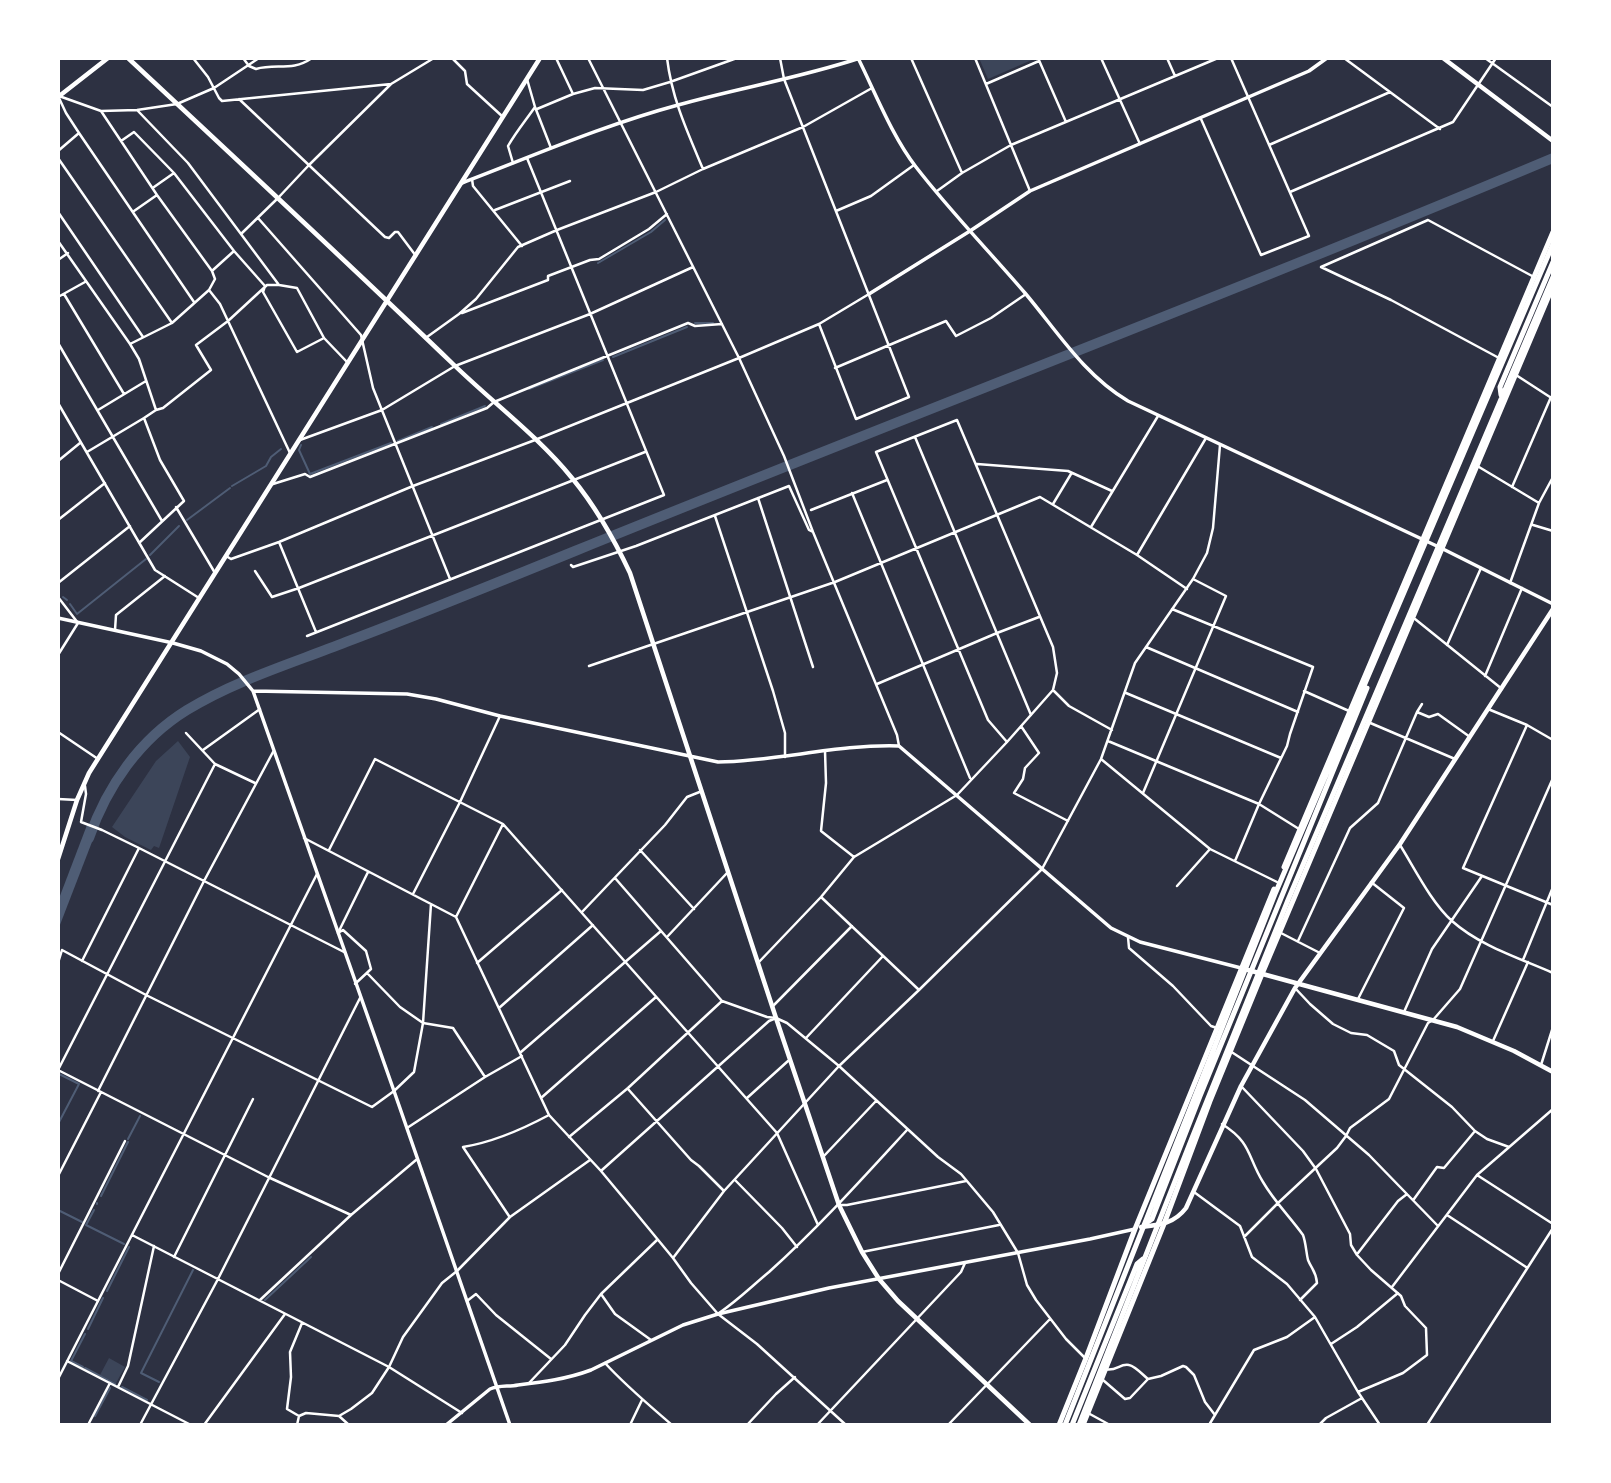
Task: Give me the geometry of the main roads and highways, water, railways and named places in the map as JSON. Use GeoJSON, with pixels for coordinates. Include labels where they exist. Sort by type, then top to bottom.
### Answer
{"type":"FeatureCollection","features":[{"type":"Feature","properties":{"kind":"highway"},"geometry":{"type":"LineString","coordinates":[[1059,1425],[1241,968],[1553,232]]}},
{"type":"Feature","properties":{"kind":"highway"},"geometry":{"type":"LineString","coordinates":[[1065,1425],[1275,894],[1553,244]]}},
{"type":"Feature","properties":{"kind":"highway"},"geometry":{"type":"LineString","coordinates":[[1501,400],[1500,387],[1553,262]]}},
{"type":"Feature","properties":{"kind":"highway"},"geometry":{"type":"LineString","coordinates":[[1081,1425],[1288,900],[1553,277]]}},
{"type":"Feature","properties":{"kind":"highway"},"geometry":{"type":"LineString","coordinates":[[1081,1425],[1164,1224],[1279,932],[1553,286]]}},
{"type":"Feature","properties":{"kind":"highway"},"geometry":{"type":"LineString","coordinates":[[1145,1224],[1152,1219],[1319,809],[1391,630],[1390,622],[1398,603],[1397,598]]}},
{"type":"Feature","properties":{"kind":"highway"},"geometry":{"type":"LineString","coordinates":[[1072,1425],[1137,1264],[1145,1257]]}},
{"type":"Feature","properties":{"kind":"main road"},"geometry":{"type":"LineString","coordinates":[[59,94],[108,58]]}},
{"type":"Feature","properties":{"kind":"main road"},"geometry":{"type":"LineString","coordinates":[[128,58],[535,440],[571,477],[598,512],[630,573],[644,613],[839,1205],[862,1252],[879,1279],[916,1320],[1030,1425]]}},
{"type":"Feature","properties":{"kind":"main road"},"geometry":{"type":"LineString","coordinates":[[58,859],[84,783],[540,58]]}},
{"type":"Feature","properties":{"kind":"main road"},"geometry":{"type":"LineString","coordinates":[[1443,58],[1553,141]]}},
{"type":"Feature","properties":{"kind":"main road"},"geometry":{"type":"LineString","coordinates":[[1135,1229],[1172,1221],[1186,1208],[1222,1124],[1296,986],[1400,844],[1551,617],[1553,609]]}},
{"type":"Feature","properties":{"kind":"main road"},"geometry":{"type":"LineString","coordinates":[[1241,968],[1296,986],[1433,1020],[1493,1041],[1553,1072]]}},
{"type":"Feature","properties":{"kind":"waterway"},"geometry":{"type":"LineString","coordinates":[[89,838],[105,800],[140,750],[170,722],[225,690],[1187,307],[1553,158]]}},
{"type":"Feature","properties":{"kind":"waterway"},"geometry":{"type":"LineString","coordinates":[[598,263],[651,232],[665,220]]}},
{"type":"Feature","properties":{"kind":"waterway"},"geometry":{"type":"LineString","coordinates":[[695,323],[713,323]]}},
{"type":"Feature","properties":{"kind":"waterway"},"geometry":{"type":"LineString","coordinates":[[613,357],[687,327]]}},
{"type":"Feature","properties":{"kind":"waterway"},"geometry":{"type":"LineString","coordinates":[[529,389],[603,360]]}},
{"type":"Feature","properties":{"kind":"waterway"},"geometry":{"type":"LineString","coordinates":[[441,424],[485,406]]}},
{"type":"Feature","properties":{"kind":"waterway"},"geometry":{"type":"LineString","coordinates":[[398,441],[432,427]]}},
{"type":"Feature","properties":{"kind":"waterway"},"geometry":{"type":"LineString","coordinates":[[301,445],[299,450],[310,474],[391,443]]}},
{"type":"Feature","properties":{"kind":"waterway"},"geometry":{"type":"LineString","coordinates":[[232,486],[266,466],[271,457],[281,449]]}},
{"type":"Feature","properties":{"kind":"waterway"},"geometry":{"type":"LineString","coordinates":[[187,520],[230,488]]}},
{"type":"Feature","properties":{"kind":"waterway"},"geometry":{"type":"LineString","coordinates":[[150,555],[179,526]]}},
{"type":"Feature","properties":{"kind":"waterway"},"geometry":{"type":"LineString","coordinates":[[70,604],[77,614],[146,559]]}},
{"type":"Feature","properties":{"kind":"waterway"},"geometry":{"type":"LineString","coordinates":[[63,597],[67,600]]}},
{"type":"Feature","properties":{"kind":"waterway"},"geometry":{"type":"LineString","coordinates":[[58,1124],[79,1084],[59,1074]]}},
{"type":"Feature","properties":{"kind":"waterway"},"geometry":{"type":"LineString","coordinates":[[128,1139],[140,1116]]}},
{"type":"Feature","properties":{"kind":"waterway"},"geometry":{"type":"LineString","coordinates":[[101,1196],[128,1142]]}},
{"type":"Feature","properties":{"kind":"waterway"},"geometry":{"type":"LineString","coordinates":[[58,1210],[82,1222]]}},
{"type":"Feature","properties":{"kind":"waterway"},"geometry":{"type":"LineString","coordinates":[[94,1210],[86,1225],[124,1244]]}},
{"type":"Feature","properties":{"kind":"waterway"},"geometry":{"type":"LineString","coordinates":[[107,1291],[129,1247]]}},
{"type":"Feature","properties":{"kind":"waterway"},"geometry":{"type":"LineString","coordinates":[[265,1300],[311,1257]]}},
{"type":"Feature","properties":{"kind":"waterway"},"geometry":{"type":"LineString","coordinates":[[159,1382],[141,1373],[193,1270]]}},
{"type":"Feature","properties":{"kind":"waterway"},"geometry":{"type":"LineString","coordinates":[[88,1329],[103,1298]]}},
{"type":"Feature","properties":{"kind":"waterway"},"geometry":{"type":"LineString","coordinates":[[83,1367],[71,1361],[85,1334]]}},
{"type":"Feature","properties":{"kind":"waterway"},"geometry":{"type":"LineString","coordinates":[[85,1368],[115,1384]]}},
{"type":"Feature","properties":{"kind":"waterway"},"geometry":{"type":"LineString","coordinates":[[122,1387],[147,1400]]}},
{"type":"Feature","properties":{"kind":"waterway"},"geometry":{"type":"LineString","coordinates":[[95,1416],[110,1388]]}},
{"type":"Feature","properties":{"kind":"waterway"},"geometry":{"type":"LineString","coordinates":[[1550,1425],[1553,1421]]}}]}
